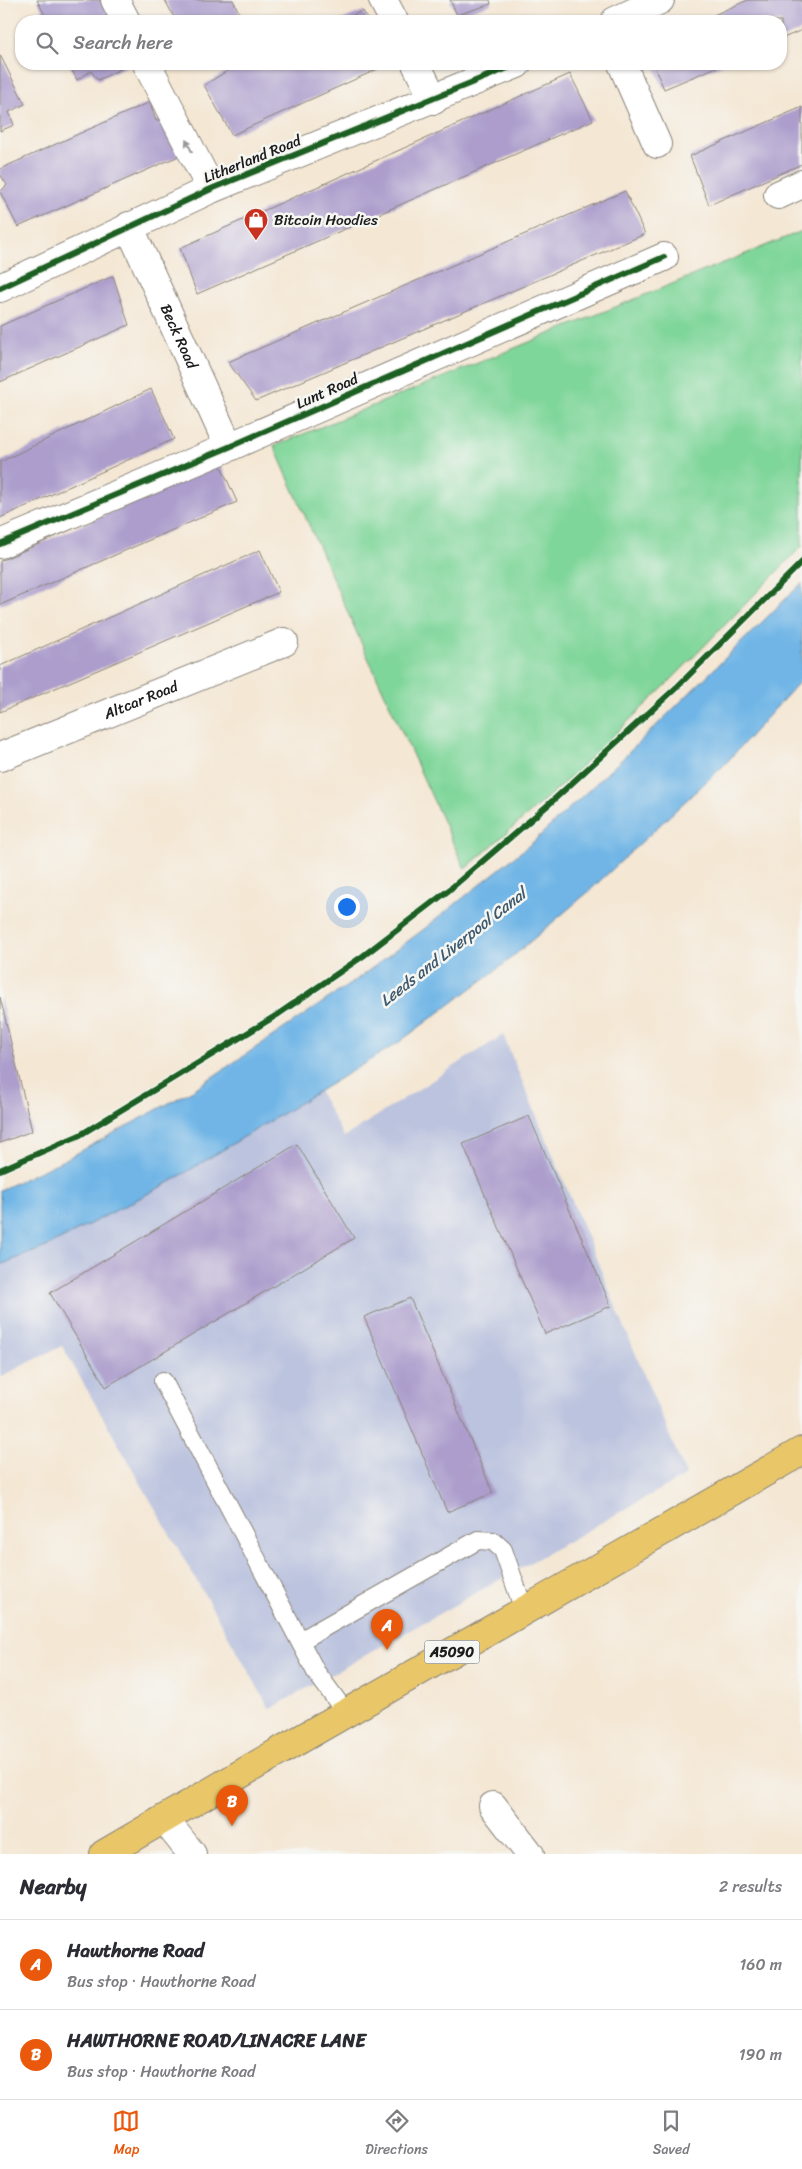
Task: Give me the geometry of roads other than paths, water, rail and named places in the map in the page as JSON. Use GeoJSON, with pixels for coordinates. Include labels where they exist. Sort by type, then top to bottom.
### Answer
{"type":"FeatureCollection","features":[{"type":"Feature","properties":{"kind":"main road","name":"A5090"},"geometry":{"type":"LineString","coordinates":[[104,1854],[802,1451]]}},
{"type":"Feature","properties":{"kind":"street"},"geometry":{"type":"LineString","coordinates":[[115,0],[123,15]]}},
{"type":"Feature","properties":{"kind":"street"},"geometry":{"type":"LineString","coordinates":[[383,0],[391,15]]}},
{"type":"Feature","properties":{"kind":"street"},"geometry":{"type":"LineString","coordinates":[[629,15],[660,0]]}},
{"type":"Feature","properties":{"kind":"street"},"geometry":{"type":"LineString","coordinates":[[150,70],[211,189]]}},
{"type":"Feature","properties":{"kind":"street"},"geometry":{"type":"LineString","coordinates":[[419,70],[434,100]]}},
{"type":"Feature","properties":{"kind":"street","name":"Litherland Road"},"geometry":{"type":"LineString","coordinates":[[3,280],[211,189],[434,100],[503,70]]}},
{"type":"Feature","properties":{"kind":"street"},"geometry":{"type":"LineString","coordinates":[[625,70],[657,144]]}},
{"type":"Feature","properties":{"kind":"street","name":"Beck Road"},"geometry":{"type":"LineString","coordinates":[[129,226],[229,447]]}},
{"type":"Feature","properties":{"kind":"street","name":"Lunt Road"},"geometry":{"type":"LineString","coordinates":[[0,544],[229,447],[664,257]]}},
{"type":"Feature","properties":{"kind":"street","name":"Altcar Road"},"geometry":{"type":"LineString","coordinates":[[0,757],[284,642]]}},
{"type":"Feature","properties":{"kind":"street"},"geometry":{"type":"LineString","coordinates":[[493,1806],[530,1854]]}},
{"type":"Feature","properties":{"kind":"street"},"geometry":{"type":"LineString","coordinates":[[164,1819],[192,1854]]}},
{"type":"Feature","properties":{"kind":"lane"},"geometry":{"type":"LineString","coordinates":[[163,1381],[316,1672],[346,1713]]}},
{"type":"Feature","properties":{"kind":"lane"},"geometry":{"type":"LineString","coordinates":[[300,1641],[478,1540],[493,1541],[503,1550],[524,1610]]}},
{"type":"Feature","properties":{"kind":"water","name":"Leeds and Liverpool Canal"},"geometry":{"type":"Polygon","coordinates":[[[802,583],[802,679],[725,764],[587,893],[504,964],[398,1043],[170,1182],[46,1247],[0,1265],[0,1190],[68,1158],[193,1090],[356,980],[424,929],[532,843],[620,761],[802,583]]]}},
{"type":"Feature","properties":{"kind":"place","name":"Bitcoin Hoodies"},"geometry":{"type":"Point","coordinates":[256,241]}},
{"type":"Feature","properties":{"kind":"place","name":"Hawthorne Road"},"geometry":{"type":"Point","coordinates":[387,1650]}},
{"type":"Feature","properties":{"kind":"place","name":"HAWTHORNE ROAD/LINACRE LANE"},"geometry":{"type":"Point","coordinates":[232,1826]}}]}
